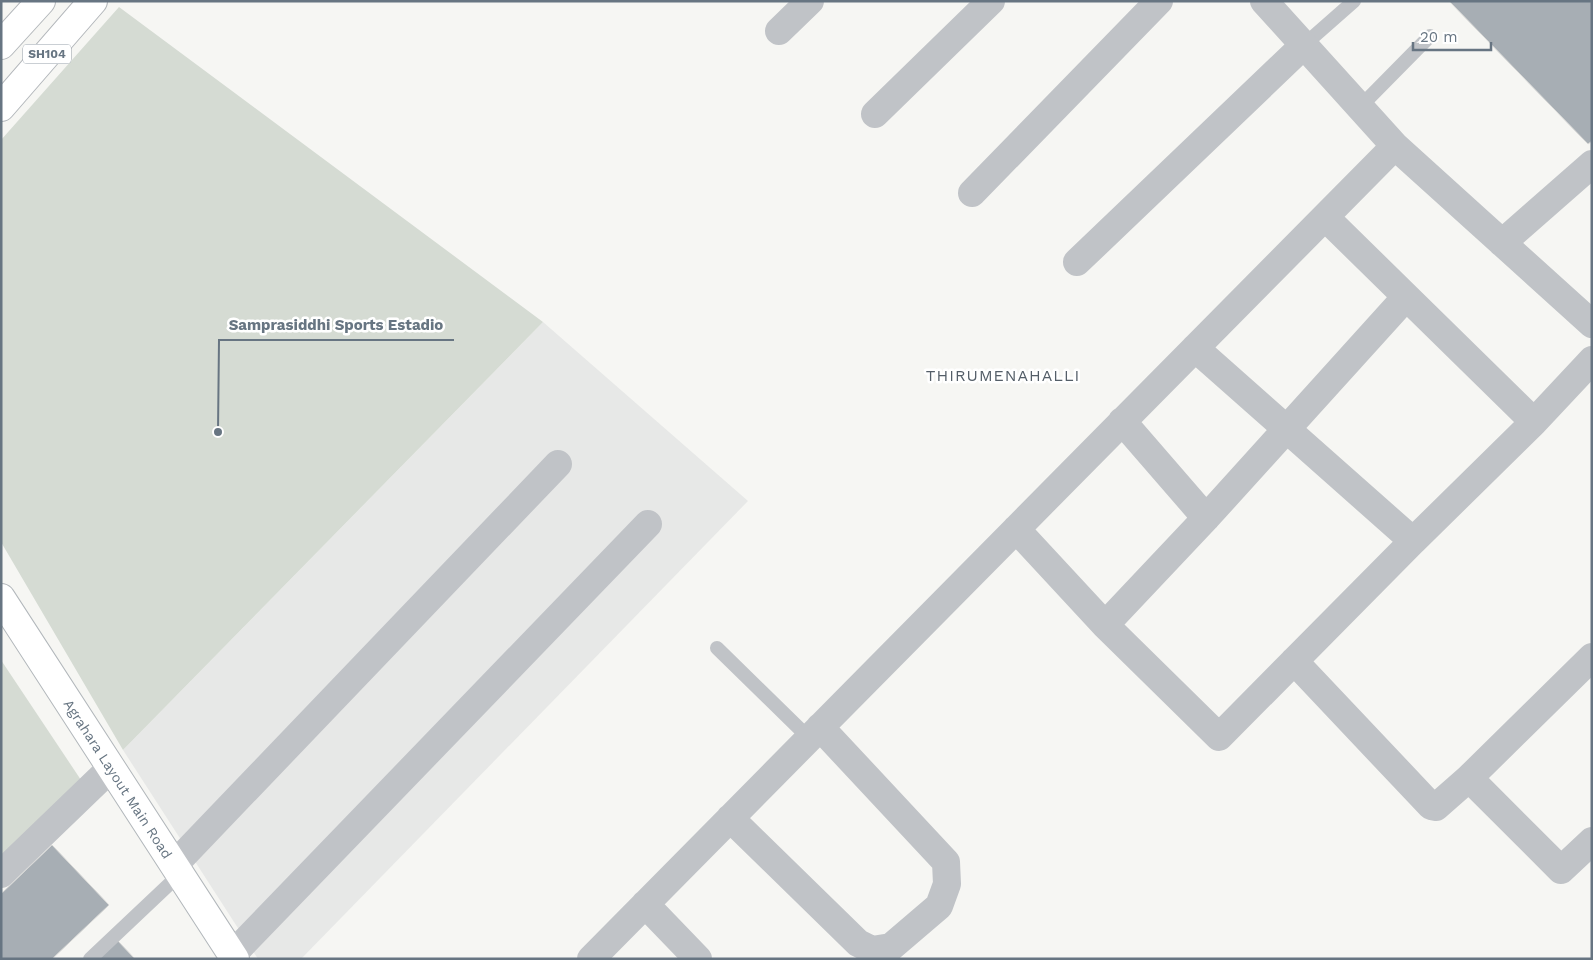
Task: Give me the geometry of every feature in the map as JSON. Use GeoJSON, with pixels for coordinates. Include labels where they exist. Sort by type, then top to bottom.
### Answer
{"type":"FeatureCollection","features":[{"type":"Feature","properties":{"kind":"street","name":"SH104"},"geometry":{"type":"LineString","coordinates":[[1,45],[41,1]]}},
{"type":"Feature","properties":{"kind":"street","name":"SH104"},"geometry":{"type":"LineString","coordinates":[[1,107],[93,1]]}},
{"type":"Feature","properties":{"kind":"street"},"geometry":{"type":"LineString","coordinates":[[779,31],[810,1]]}},
{"type":"Feature","properties":{"kind":"street"},"geometry":{"type":"LineString","coordinates":[[875,114],[991,1]]}},
{"type":"Feature","properties":{"kind":"street"},"geometry":{"type":"LineString","coordinates":[[972,193],[1159,1]]}},
{"type":"Feature","properties":{"kind":"street"},"geometry":{"type":"LineString","coordinates":[[1264,1],[1395,146],[1592,324]]}},
{"type":"Feature","properties":{"kind":"street"},"geometry":{"type":"LineString","coordinates":[[1077,262],[1304,45]]}},
{"type":"Feature","properties":{"kind":"street"},"geometry":{"type":"LineString","coordinates":[[591,959],[1395,146]]}},
{"type":"Feature","properties":{"kind":"street"},"geometry":{"type":"LineString","coordinates":[[1502,243],[1592,164]]}},
{"type":"Feature","properties":{"kind":"street"},"geometry":{"type":"LineString","coordinates":[[1325,217],[1534,422]]}},
{"type":"Feature","properties":{"kind":"street"},"geometry":{"type":"LineString","coordinates":[[1104,625],[1206,518],[1406,297]]}},
{"type":"Feature","properties":{"kind":"street"},"geometry":{"type":"LineString","coordinates":[[1195,348],[1413,541]]}},
{"type":"Feature","properties":{"kind":"street"},"geometry":{"type":"LineString","coordinates":[[1016,529],[1104,625],[1219,737],[1534,422],[1592,360]]}},
{"type":"Feature","properties":{"kind":"street"},"geometry":{"type":"LineString","coordinates":[[1122,422],[1206,518]]}},
{"type":"Feature","properties":{"kind":"street"},"geometry":{"type":"LineString","coordinates":[[177,870],[558,464]]}},
{"type":"Feature","properties":{"kind":"street"},"geometry":{"type":"LineString","coordinates":[[234,957],[648,524]]}},
{"type":"Feature","properties":{"kind":"street","name":"Agrahara Layout Main Road"},"geometry":{"type":"LineString","coordinates":[[1,598],[234,957]]}},
{"type":"Feature","properties":{"kind":"street"},"geometry":{"type":"LineString","coordinates":[[1294,661],[1431,806],[1436,807],[1588,669]]}},
{"type":"Feature","properties":{"kind":"street"},"geometry":{"type":"LineString","coordinates":[[730,818],[858,943],[872,950],[891,947],[939,906],[947,884],[946,862],[815,732]]}},
{"type":"Feature","properties":{"kind":"street"},"geometry":{"type":"LineString","coordinates":[[1,874],[111,768]]}},
{"type":"Feature","properties":{"kind":"street"},"geometry":{"type":"LineString","coordinates":[[1468,778],[1561,870],[1592,841]]}},
{"type":"Feature","properties":{"kind":"street"},"geometry":{"type":"LineString","coordinates":[[645,904],[698,959]]}},
{"type":"Feature","properties":{"kind":"lane"},"geometry":{"type":"LineString","coordinates":[[1304,45],[1354,1]]}},
{"type":"Feature","properties":{"kind":"lane"},"geometry":{"type":"LineString","coordinates":[[1360,107],[1430,36]]}},
{"type":"Feature","properties":{"kind":"lane"},"geometry":{"type":"LineString","coordinates":[[717,648],[815,732]]}},
{"type":"Feature","properties":{"kind":"lane"},"geometry":{"type":"LineString","coordinates":[[90,959],[177,870]]}},
{"type":"Feature","properties":{"kind":"shaded area"},"geometry":{"type":"Polygon","coordinates":[[[119,7],[543,322],[123,750],[1,542],[1,140],[119,7]]]}},
{"type":"Feature","properties":{"kind":"shaded area"},"geometry":{"type":"Polygon","coordinates":[[[543,322],[748,501],[301,959],[258,959],[123,750],[543,322]]]}},
{"type":"Feature","properties":{"kind":"shaded area"},"geometry":{"type":"Polygon","coordinates":[[[1,660],[81,780],[1,856],[1,660]]]}},
{"type":"Feature","properties":{"kind":"building"},"geometry":{"type":"Polygon","coordinates":[[[1449,1],[1592,1],[1592,141],[1588,144],[1449,1]]]}},
{"type":"Feature","properties":{"kind":"building"},"geometry":{"type":"Polygon","coordinates":[[[52,845],[109,905],[52,959],[1,959],[1,894],[52,845]]]}},
{"type":"Feature","properties":{"kind":"building"},"geometry":{"type":"Polygon","coordinates":[[[117,940],[135,959],[98,959],[117,940]]]}},
{"type":"Feature","properties":{"kind":"place","name":"Samprasiddhi Sports Estadio"},"geometry":{"type":"Point","coordinates":[218,432]}},
{"type":"Feature","properties":{"kind":"district","name":"THIRUMENAHALLI"},"geometry":{"type":"Point","coordinates":[1003,375]}}]}
